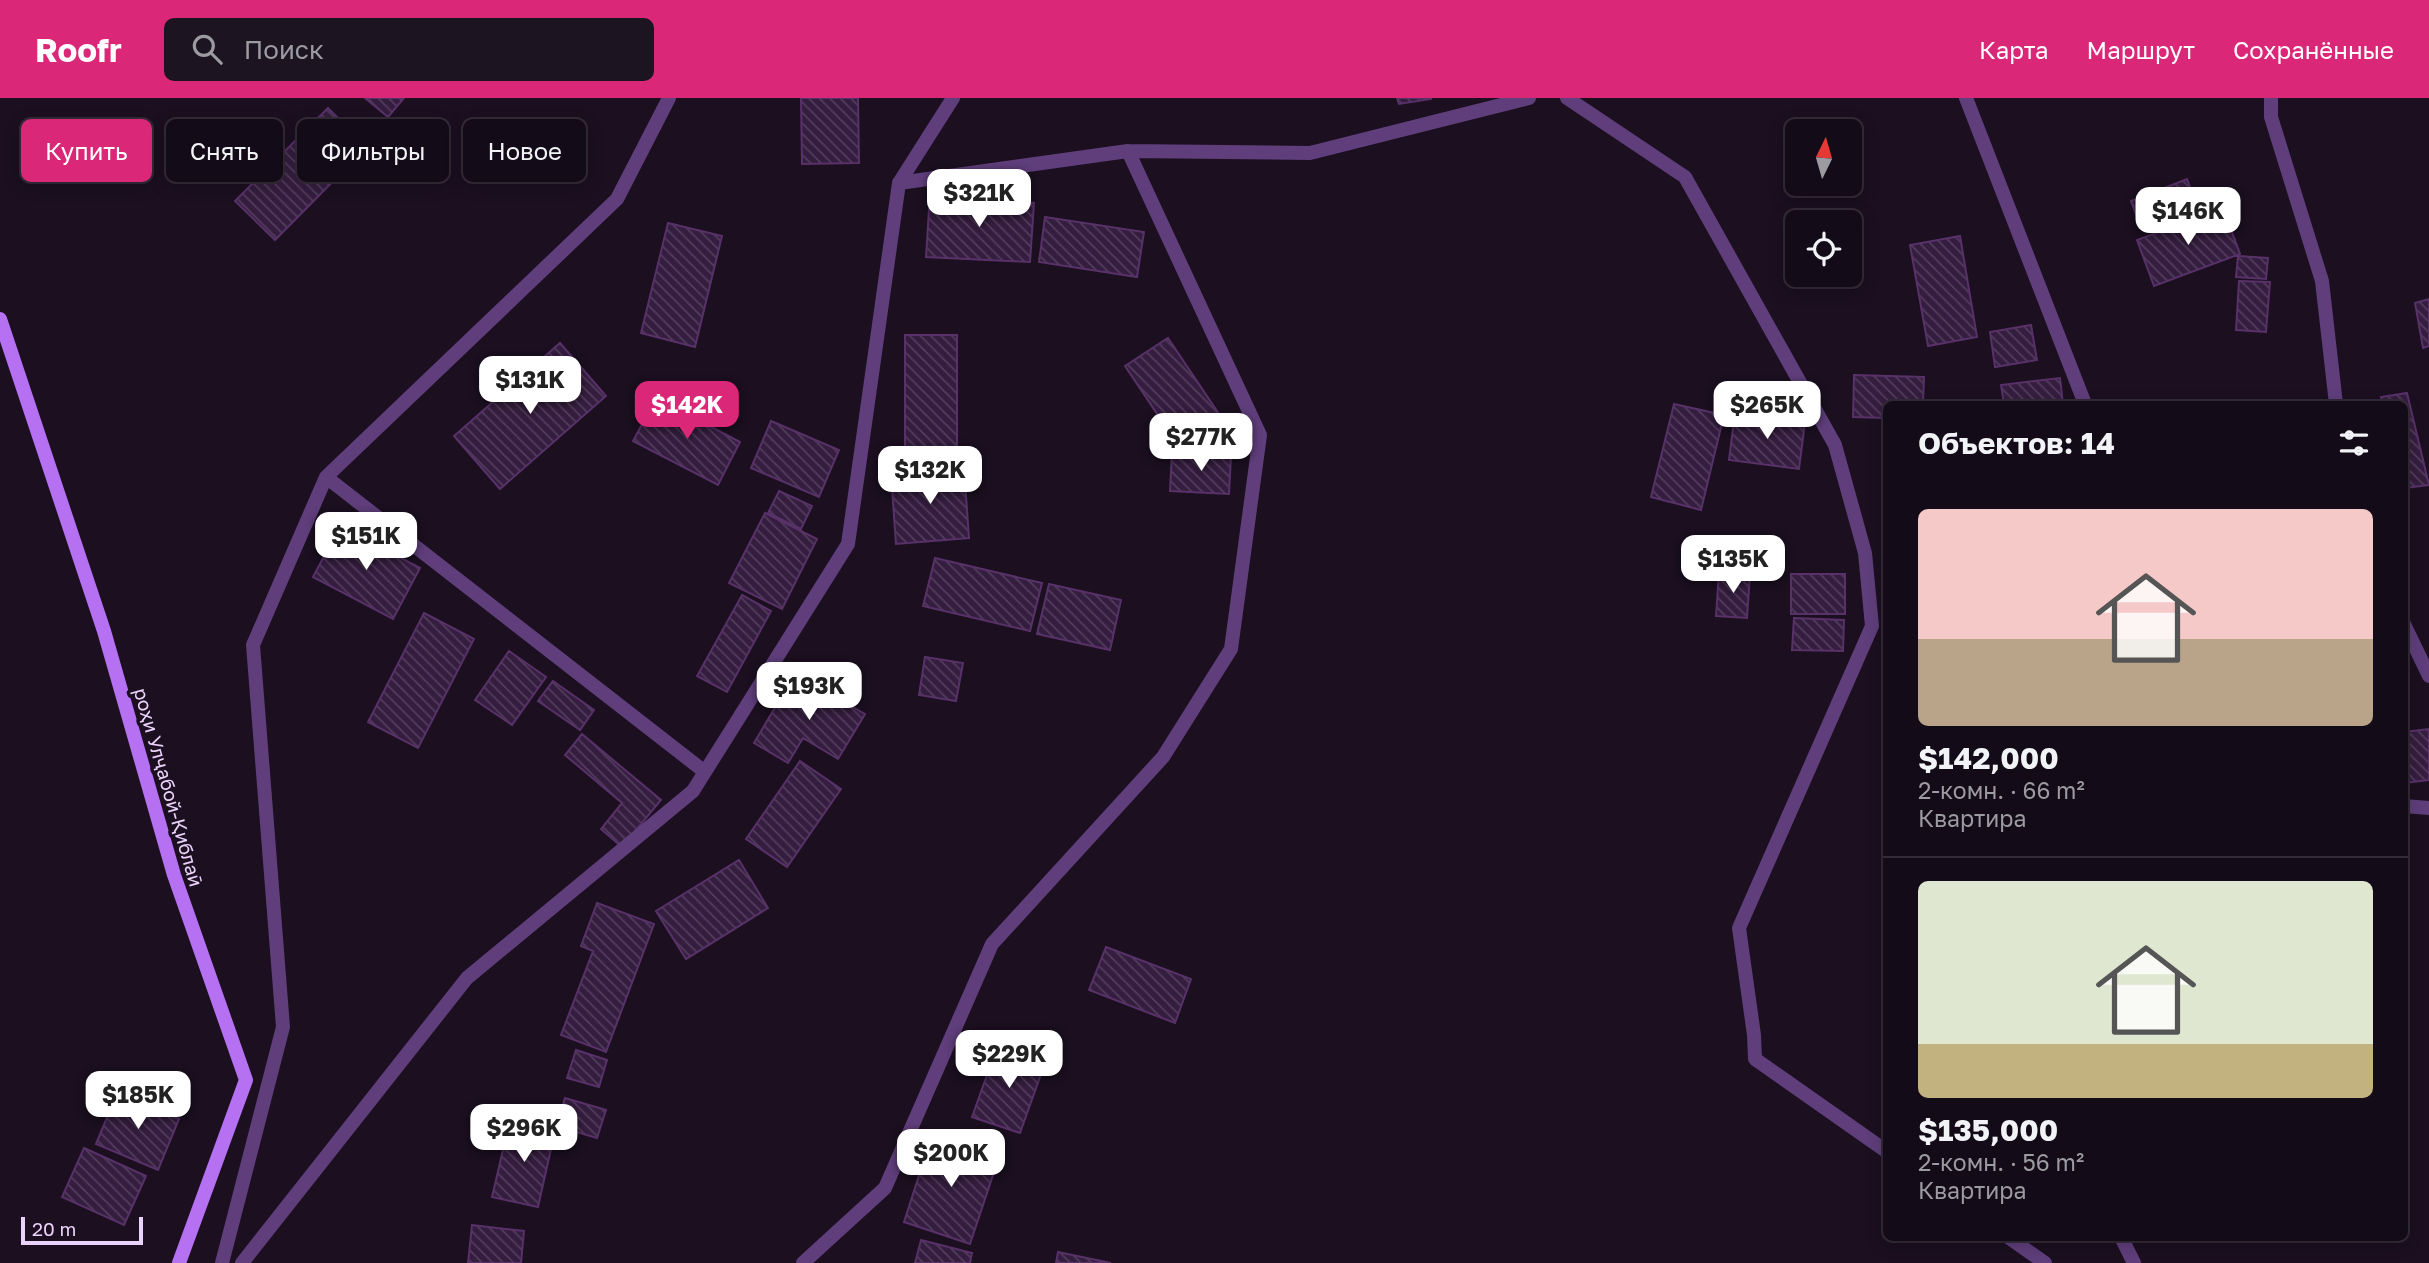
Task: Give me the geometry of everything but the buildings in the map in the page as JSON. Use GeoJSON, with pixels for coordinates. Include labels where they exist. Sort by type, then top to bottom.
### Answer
{"type":"FeatureCollection","features":[{"type":"Feature","properties":{"kind":"street"},"geometry":{"type":"LineString","coordinates":[[222,1263],[283,1027],[253,645],[326,477],[617,199],[669,98]]}},
{"type":"Feature","properties":{"kind":"street"},"geometry":{"type":"LineString","coordinates":[[242,1263],[467,978],[693,791],[848,544],[899,183],[953,98]]}},
{"type":"Feature","properties":{"kind":"street"},"geometry":{"type":"LineString","coordinates":[[899,183],[1128,151],[1310,153],[1530,98]]}},
{"type":"Feature","properties":{"kind":"street"},"geometry":{"type":"LineString","coordinates":[[1567,98],[1685,177],[1835,445],[1865,553],[1872,626],[1739,928],[1755,1059],[1883,1150]]}},
{"type":"Feature","properties":{"kind":"street"},"geometry":{"type":"LineString","coordinates":[[1966,98],[2084,401]]}},
{"type":"Feature","properties":{"kind":"street"},"geometry":{"type":"LineString","coordinates":[[2271,98],[2271,117],[2322,281],[2336,401]]}},
{"type":"Feature","properties":{"kind":"street"},"geometry":{"type":"LineString","coordinates":[[803,1263],[885,1188],[992,944],[1163,757],[1231,649],[1260,435],[1128,151]]}},
{"type":"Feature","properties":{"kind":"street","name":"роҳи Улҷабой-Қиблаӣ"},"geometry":{"type":"LineString","coordinates":[[0,319],[104,631],[174,875],[246,1080],[179,1263]]}},
{"type":"Feature","properties":{"kind":"street"},"geometry":{"type":"LineString","coordinates":[[326,477],[705,772]]}},
{"type":"Feature","properties":{"kind":"street"},"geometry":{"type":"LineString","coordinates":[[2408,632],[2429,676]]}},
{"type":"Feature","properties":{"kind":"street"},"geometry":{"type":"LineString","coordinates":[[2408,807],[2429,808]]}},
{"type":"Feature","properties":{"kind":"street"},"geometry":{"type":"LineString","coordinates":[[2014,1241],[2045,1263]]}},
{"type":"Feature","properties":{"kind":"street"},"geometry":{"type":"LineString","coordinates":[[2122,1241],[2134,1263]]}}]}
